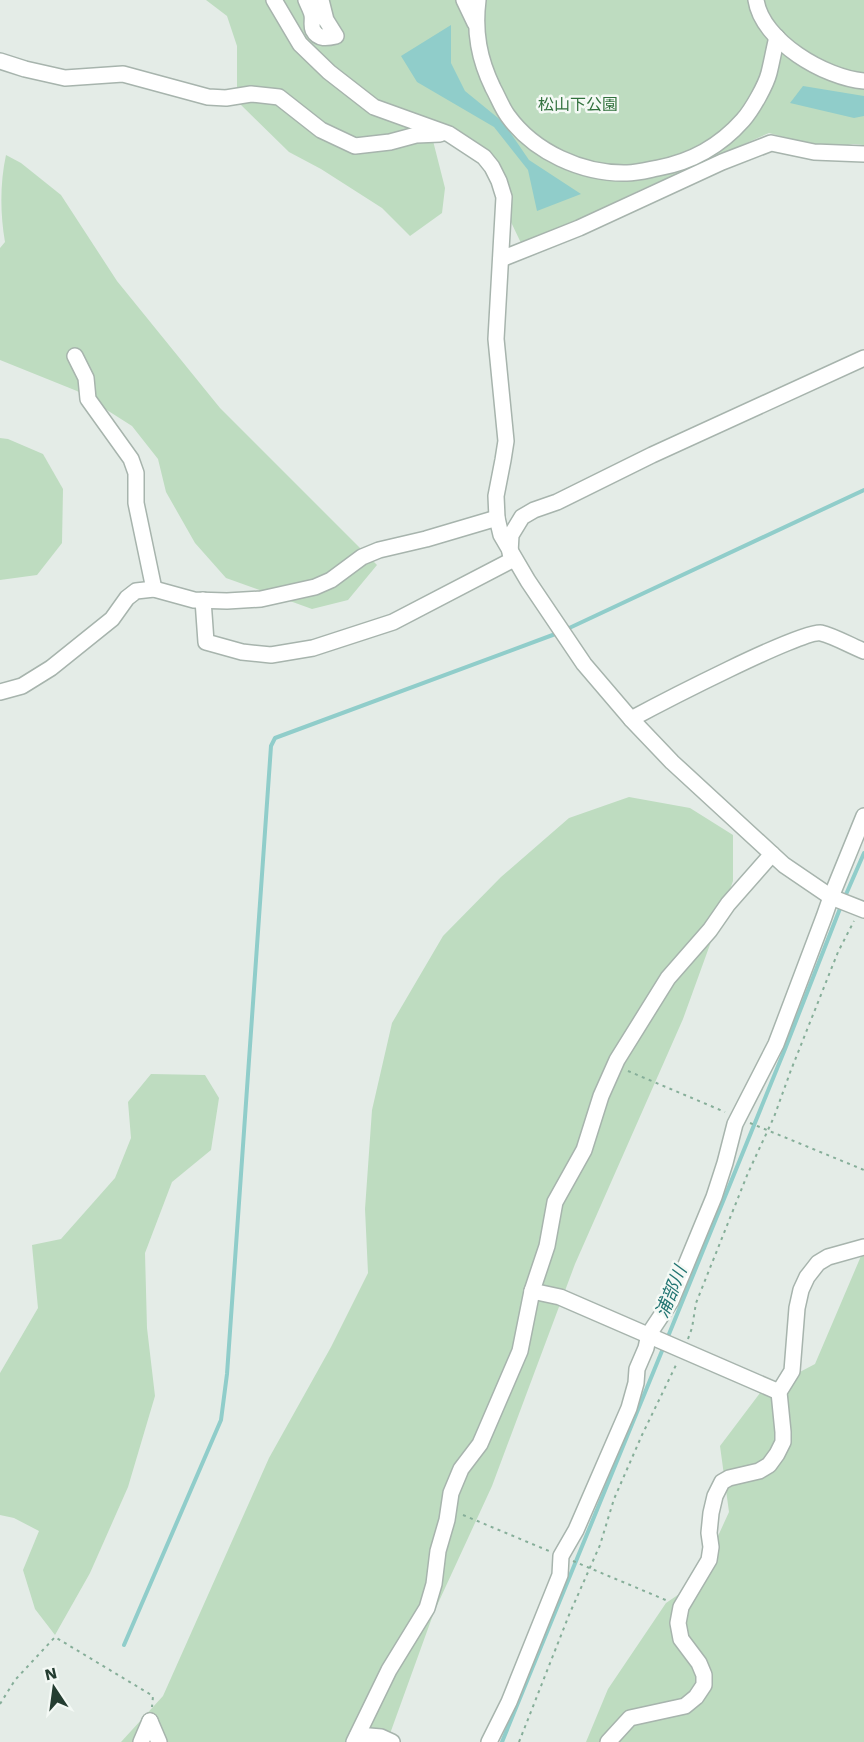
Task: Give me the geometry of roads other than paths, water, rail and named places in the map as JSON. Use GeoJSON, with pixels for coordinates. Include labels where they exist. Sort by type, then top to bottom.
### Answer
{"type":"FeatureCollection","features":[{"type":"Feature","properties":{"kind":"street"},"geometry":{"type":"LineString","coordinates":[[274,0],[300,44],[329,72],[374,107],[449,134],[484,157],[500,181],[504,197],[496,339],[506,441],[496,496],[497,518],[501,535],[512,556],[584,664],[672,762],[784,865],[831,897],[863,909]]}},
{"type":"Feature","properties":{"kind":"street"},"geometry":{"type":"LineString","coordinates":[[306,0],[312,14],[315,33],[327,38],[336,36],[326,20],[321,0]]}},
{"type":"Feature","properties":{"kind":"street"},"geometry":{"type":"LineString","coordinates":[[464,0],[476,26]]}},
{"type":"Feature","properties":{"kind":"street"},"geometry":{"type":"LineString","coordinates":[[478,0],[476,26],[484,68],[508,115],[528,138],[553,154],[578,165],[600,171],[627,173],[674,165],[704,153],[731,132],[744,119],[753,105],[769,73],[777,37]]}},
{"type":"Feature","properties":{"kind":"street"},"geometry":{"type":"LineString","coordinates":[[756,0],[757,9],[768,29],[790,49],[820,69],[864,81]]}},
{"type":"Feature","properties":{"kind":"street"},"geometry":{"type":"LineString","coordinates":[[0,61],[64,78],[123,74],[208,97],[226,99],[251,94],[279,97],[321,130],[355,146],[390,142],[416,135],[449,134]]}},
{"type":"Feature","properties":{"kind":"street"},"geometry":{"type":"LineString","coordinates":[[501,259],[579,228],[723,162],[771,143],[814,152],[864,154]]}},
{"type":"Feature","properties":{"kind":"street"},"geometry":{"type":"LineString","coordinates":[[75,356],[86,378],[88,399],[131,459],[136,473],[136,503],[154,589]]}},
{"type":"Feature","properties":{"kind":"street"},"geometry":{"type":"LineString","coordinates":[[512,556],[511,534],[522,517],[534,510],[557,502],[652,455],[864,358]]}},
{"type":"Feature","properties":{"kind":"street"},"geometry":{"type":"LineString","coordinates":[[0,692],[22,686],[51,668],[112,619],[127,598],[136,591],[154,589],[194,600],[261,599],[315,587],[331,580],[362,557],[370,554],[497,518]]}},
{"type":"Feature","properties":{"kind":"street"},"geometry":{"type":"LineString","coordinates":[[203,600],[206,642],[242,652],[271,655],[313,648],[393,622],[512,556]]}},
{"type":"Feature","properties":{"kind":"street"},"geometry":{"type":"LineString","coordinates":[[631,719],[797,638],[819,632],[864,651]]}},
{"type":"Feature","properties":{"kind":"street"},"geometry":{"type":"LineString","coordinates":[[489,1742],[509,1702],[560,1575],[561,1556],[576,1530],[629,1408],[636,1383],[637,1369],[649,1334],[671,1300],[714,1197],[735,1124],[776,1044],[864,816]]}},
{"type":"Feature","properties":{"kind":"street"},"geometry":{"type":"LineString","coordinates":[[392,1742],[381,1737],[356,1738],[389,1670],[427,1608],[434,1584],[438,1551],[447,1520],[451,1493],[461,1469],[480,1443],[520,1351],[532,1291],[547,1246],[555,1202],[584,1150],[601,1096],[617,1060],[668,978],[772,854]]}},
{"type":"Feature","properties":{"kind":"street"},"geometry":{"type":"LineString","coordinates":[[608,1742],[630,1718],[685,1706],[696,1697],[704,1685],[704,1675],[699,1663],[681,1639],[678,1623],[681,1607],[709,1560],[711,1513],[715,1496],[722,1482],[729,1478],[759,1471],[769,1465],[783,1442],[779,1392],[792,1371],[797,1308],[807,1277],[818,1263],[828,1257],[864,1247]]}},
{"type":"Feature","properties":{"kind":"street"},"geometry":{"type":"LineString","coordinates":[[532,1291],[560,1297],[779,1392]]}},
{"type":"Feature","properties":{"kind":"street"},"geometry":{"type":"LineString","coordinates":[[141,1742],[150,1721],[159,1742]]}},
{"type":"Feature","properties":{"kind":"water"},"geometry":{"type":"Polygon","coordinates":[[[451,25],[451,63],[465,91],[503,122],[529,160],[581,194],[537,211],[528,170],[494,127],[417,82],[401,56],[451,25]]]}},
{"type":"Feature","properties":{"kind":"water"},"geometry":{"type":"Polygon","coordinates":[[[803,86],[864,96],[864,116],[854,118],[790,103],[803,86]]]}},
{"type":"Feature","properties":{"kind":"waterway"},"geometry":{"type":"LineString","coordinates":[[565,630],[864,490]]}},
{"type":"Feature","properties":{"kind":"waterway"},"geometry":{"type":"LineString","coordinates":[[124,1645],[221,1420],[227,1374],[271,746],[275,738],[558,633]]}},
{"type":"Feature","properties":{"kind":"waterway","name":"浦部川"},"geometry":{"type":"LineString","coordinates":[[844,899],[864,853]]}},
{"type":"Feature","properties":{"kind":"waterway","name":"浦部川"},"geometry":{"type":"LineString","coordinates":[[667,1339],[841,906]]}},
{"type":"Feature","properties":{"kind":"waterway","name":"浦部川"},"geometry":{"type":"LineString","coordinates":[[502,1742],[664,1346]]}},
{"type":"Feature","properties":{"kind":"park label","name":"松山下公園"},"geometry":{"type":"Point","coordinates":[578,104]}}]}
